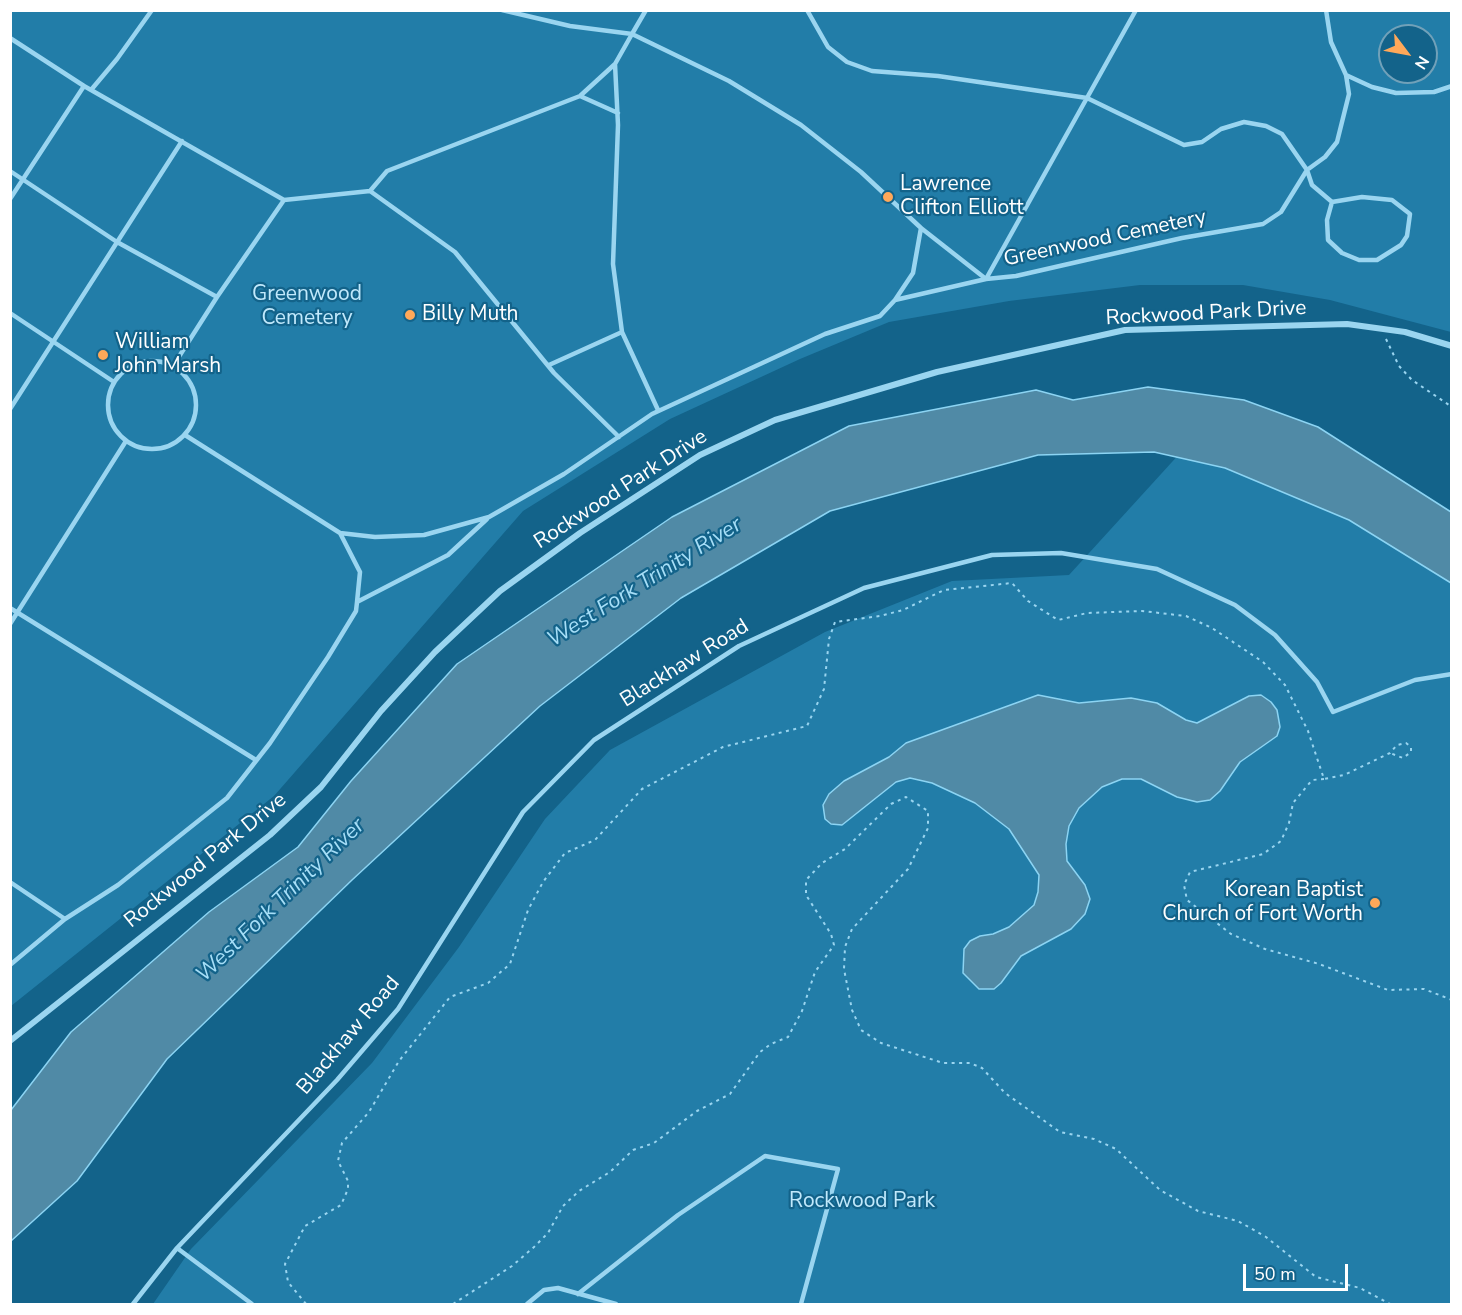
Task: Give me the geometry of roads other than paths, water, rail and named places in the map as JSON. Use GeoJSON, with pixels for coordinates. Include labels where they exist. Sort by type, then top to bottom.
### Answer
{"type":"FeatureCollection","features":[{"type":"Feature","properties":{"kind":"street","name":"Rockwood Park Drive"},"geometry":{"type":"LineString","coordinates":[[10,1041],[270,835],[321,787],[381,711],[435,652],[500,591],[580,533],[700,455],[775,420],[926,375],[1125,330],[1347,324],[1405,332],[1452,346]]}},
{"type":"Feature","properties":{"kind":"lane"},"geometry":{"type":"LineString","coordinates":[[91,90],[117,59],[152,10]]}},
{"type":"Feature","properties":{"kind":"lane"},"geometry":{"type":"LineString","coordinates":[[502,10],[570,26],[632,34],[729,81],[801,125],[861,172],[921,228]]}},
{"type":"Feature","properties":{"kind":"lane"},"geometry":{"type":"LineString","coordinates":[[370,191],[387,171],[580,96],[615,64],[646,10]]}},
{"type":"Feature","properties":{"kind":"lane"},"geometry":{"type":"LineString","coordinates":[[807,10],[828,47],[847,62],[872,71],[938,76],[1087,98],[1184,145],[1202,142],[1221,129],[1244,122],[1266,126],[1282,134],[1307,170],[1312,185],[1332,202],[1362,197],[1392,200],[1410,214],[1407,236],[1401,245],[1377,260],[1359,260],[1342,254],[1328,240],[1327,220],[1332,202]]}},
{"type":"Feature","properties":{"kind":"lane","name":"Greenwood Cemetery"},"geometry":{"type":"LineString","coordinates":[[986,279],[1136,10]]}},
{"type":"Feature","properties":{"kind":"lane"},"geometry":{"type":"LineString","coordinates":[[1326,10],[1331,42],[1346,75],[1372,87],[1396,93],[1434,92],[1452,86]]}},
{"type":"Feature","properties":{"kind":"lane"},"geometry":{"type":"LineString","coordinates":[[10,38],[84,86],[284,200],[370,191],[455,252],[554,373],[619,437]]}},
{"type":"Feature","properties":{"kind":"lane"},"geometry":{"type":"LineString","coordinates":[[615,64],[618,113],[613,264],[622,332],[658,410]]}},
{"type":"Feature","properties":{"kind":"lane","name":"Greenwood Cemetery"},"geometry":{"type":"LineString","coordinates":[[895,300],[986,279],[1016,276],[1182,238],[1263,224],[1281,212],[1307,170],[1325,158],[1337,142],[1349,94],[1346,75]]}},
{"type":"Feature","properties":{"kind":"lane"},"geometry":{"type":"LineString","coordinates":[[10,199],[84,86]]}},
{"type":"Feature","properties":{"kind":"lane"},"geometry":{"type":"LineString","coordinates":[[580,96],[618,113]]}},
{"type":"Feature","properties":{"kind":"lane"},"geometry":{"type":"LineString","coordinates":[[10,409],[182,141]]}},
{"type":"Feature","properties":{"kind":"lane"},"geometry":{"type":"LineString","coordinates":[[10,171],[117,242],[217,297]]}},
{"type":"Feature","properties":{"kind":"lane"},"geometry":{"type":"LineString","coordinates":[[173,366],[284,200]]}},
{"type":"Feature","properties":{"kind":"lane","name":"Greenwood Cemetery"},"geometry":{"type":"LineString","coordinates":[[357,602],[448,555],[489,517],[564,474],[658,410],[825,334],[880,316],[895,300],[913,273],[921,228],[986,279]]}},
{"type":"Feature","properties":{"kind":"lane"},"geometry":{"type":"LineString","coordinates":[[10,313],[54,340],[114,382]]}},
{"type":"Feature","properties":{"kind":"lane"},"geometry":{"type":"LineString","coordinates":[[549,365],[622,332]]}},
{"type":"Feature","properties":{"kind":"lane"},"geometry":{"type":"LineString","coordinates":[[157,361],[173,366],[186,376],[195,396],[195,418],[185,435],[170,446],[156,449],[143,449],[126,441],[116,432],[109,414],[108,399],[114,382],[134,365],[157,361]]}},
{"type":"Feature","properties":{"kind":"lane","name":"Greenwood Cemetery"},"geometry":{"type":"LineString","coordinates":[[185,435],[340,533],[375,537],[424,535],[489,517]]}},
{"type":"Feature","properties":{"kind":"lane"},"geometry":{"type":"LineString","coordinates":[[10,624],[126,441]]}},
{"type":"Feature","properties":{"kind":"lane"},"geometry":{"type":"LineString","coordinates":[[10,965],[65,919],[118,885],[227,798],[328,657],[356,611],[360,572],[340,533]]}},
{"type":"Feature","properties":{"kind":"lane","name":"Blackhaw Road"},"geometry":{"type":"LineString","coordinates":[[177,1248],[337,1080],[398,1009],[523,812],[594,740],[739,646],[864,588],[992,555],[1061,553],[1157,569],[1235,605],[1282,643],[1317,682],[1333,712],[1415,680],[1452,674]]}},
{"type":"Feature","properties":{"kind":"lane"},"geometry":{"type":"LineString","coordinates":[[10,608],[256,760]]}},
{"type":"Feature","properties":{"kind":"lane"},"geometry":{"type":"LineString","coordinates":[[10,882],[65,919]]}},
{"type":"Feature","properties":{"kind":"lane"},"geometry":{"type":"LineString","coordinates":[[578,1293],[678,1215],[765,1156],[838,1169],[801,1305]]}},
{"type":"Feature","properties":{"kind":"lane"},"geometry":{"type":"LineString","coordinates":[[133,1305],[177,1248],[252,1305]]}},
{"type":"Feature","properties":{"kind":"lane"},"geometry":{"type":"LineString","coordinates":[[527,1305],[544,1290],[558,1288],[616,1305]]}},
{"type":"Feature","properties":{"kind":"water","name":"West Fork Trinity River"},"geometry":{"type":"Polygon","coordinates":[[[1148,387],[1244,400],[1318,427],[1451,512],[1451,583],[1349,520],[1225,468],[1154,452],[1038,455],[830,511],[681,598],[540,706],[352,880],[167,1059],[77,1181],[11,1241],[11,1110],[71,1032],[209,912],[298,847],[351,781],[457,664],[672,517],[849,426],[1036,390],[1073,400],[1148,387]]]}},
{"type":"Feature","properties":{"kind":"water"},"geometry":{"type":"Polygon","coordinates":[[[1038,695],[1079,703],[1131,698],[1157,703],[1186,720],[1197,723],[1249,696],[1261,695],[1277,710],[1280,727],[1277,736],[1240,762],[1220,791],[1210,800],[1197,802],[1177,797],[1141,779],[1122,779],[1102,787],[1079,808],[1069,826],[1066,844],[1067,861],[1085,885],[1090,899],[1085,914],[1071,929],[1021,956],[994,989],[979,989],[963,973],[964,949],[970,941],[980,936],[993,934],[1009,927],[1034,905],[1038,892],[1039,875],[1009,829],[975,803],[932,783],[910,778],[896,782],[842,825],[831,824],[825,819],[823,805],[829,794],[844,781],[889,757],[906,743],[1038,695]]]}},
{"type":"Feature","properties":{"kind":"place","name":"Lawrence Clifton Elliott"},"geometry":{"type":"Point","coordinates":[888,197]}},
{"type":"Feature","properties":{"kind":"place","name":"Billy Muth"},"geometry":{"type":"Point","coordinates":[410,315]}},
{"type":"Feature","properties":{"kind":"place","name":"William John Marsh"},"geometry":{"type":"Point","coordinates":[103,355]}},
{"type":"Feature","properties":{"kind":"place","name":"Korean Baptist Church of Fort Worth"},"geometry":{"type":"Point","coordinates":[1375,903]}},
{"type":"Feature","properties":{"kind":"park label","name":"Rockwood Park"},"geometry":{"type":"Point","coordinates":[862,1202]}}]}
